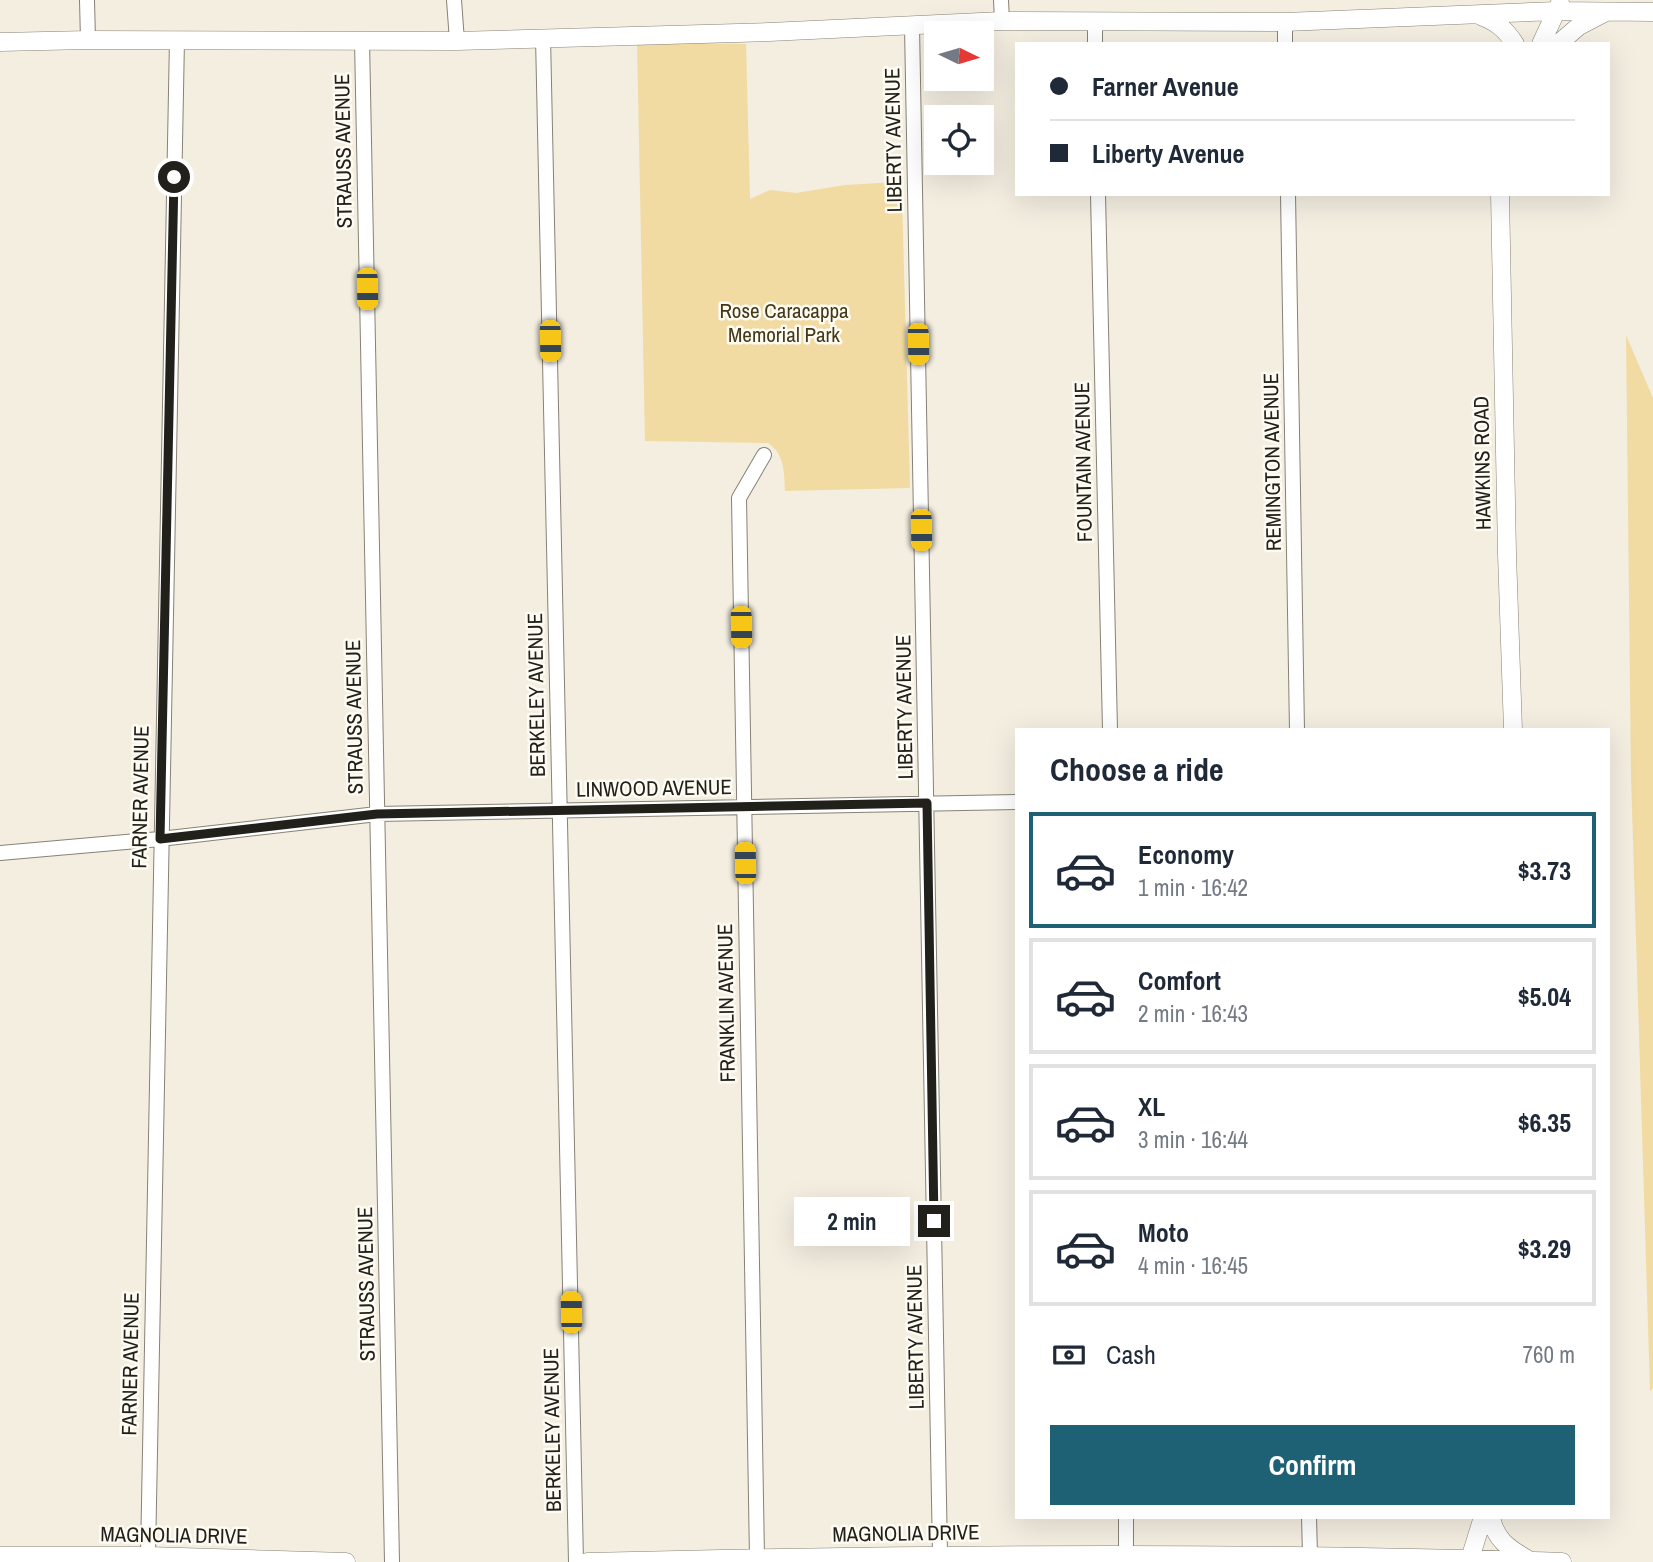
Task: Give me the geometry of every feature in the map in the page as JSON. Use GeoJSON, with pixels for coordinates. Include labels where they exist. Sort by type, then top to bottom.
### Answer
{"type":"FeatureCollection","features":[{"type":"Feature","properties":{"kind":"street"},"geometry":{"type":"LineString","coordinates":[[88,0],[88,40]]}},
{"type":"Feature","properties":{"kind":"street"},"geometry":{"type":"LineString","coordinates":[[454,0],[457,41]]}},
{"type":"Feature","properties":{"kind":"street"},"geometry":{"type":"LineString","coordinates":[[1002,0],[1002,21]]}},
{"type":"Feature","properties":{"kind":"street"},"geometry":{"type":"LineString","coordinates":[[1591,0],[1606,12]]}},
{"type":"Feature","properties":{"kind":"street"},"geometry":{"type":"LineString","coordinates":[[0,42],[457,41],[769,32],[1002,21],[1285,22],[1478,15],[1559,6],[1606,12],[1653,12]]}},
{"type":"Feature","properties":{"kind":"street"},"geometry":{"type":"LineString","coordinates":[[1542,42],[1559,6]]}},
{"type":"Feature","properties":{"kind":"street"},"geometry":{"type":"LineString","coordinates":[[1560,42],[1579,26],[1606,12]]}},
{"type":"Feature","properties":{"kind":"street"},"geometry":{"type":"LineString","coordinates":[[1478,15],[1494,21],[1514,42]]}},
{"type":"Feature","properties":{"kind":"street"},"geometry":{"type":"LineString","coordinates":[[1095,21],[1095,42]]}},
{"type":"Feature","properties":{"kind":"street"},"geometry":{"type":"LineString","coordinates":[[1285,22],[1285,42]]}},
{"type":"Feature","properties":{"kind":"street","name":"LIBERTY AVENUE"},"geometry":{"type":"LineString","coordinates":[[912,26],[940,1555]]}},
{"type":"Feature","properties":{"kind":"street","name":"BERKELEY AVENUE"},"geometry":{"type":"LineString","coordinates":[[543,37],[576,1562]]}},
{"type":"Feature","properties":{"kind":"street","name":"FARNER AVENUE"},"geometry":{"type":"LineString","coordinates":[[148,1556],[177,40]]}},
{"type":"Feature","properties":{"kind":"street","name":"STRAUSS AVENUE"},"geometry":{"type":"LineString","coordinates":[[362,40],[392,1562]]}},
{"type":"Feature","properties":{"kind":"street","name":"FOUNTAIN AVENUE"},"geometry":{"type":"LineString","coordinates":[[1098,196],[1110,728]]}},
{"type":"Feature","properties":{"kind":"street","name":"REMINGTON AVENUE"},"geometry":{"type":"LineString","coordinates":[[1288,196],[1297,728]]}},
{"type":"Feature","properties":{"kind":"street","name":"HAWKINS ROAD"},"geometry":{"type":"LineString","coordinates":[[1500,196],[1513,728]]}},
{"type":"Feature","properties":{"kind":"street","name":"FRANKLIN AVENUE"},"geometry":{"type":"LineString","coordinates":[[757,1558],[738,498],[764,455]]}},
{"type":"Feature","properties":{"kind":"street","name":"LINWOOD AVENUE"},"geometry":{"type":"LineString","coordinates":[[0,853],[160,839],[377,814],[1015,802]]}},
{"type":"Feature","properties":{"kind":"street"},"geometry":{"type":"LineString","coordinates":[[1126,1519],[1126,1556]]}},
{"type":"Feature","properties":{"kind":"street"},"geometry":{"type":"LineString","coordinates":[[1310,1519],[1310,1555]]}},
{"type":"Feature","properties":{"kind":"street"},"geometry":{"type":"LineString","coordinates":[[1470,1560],[1482,1519]]}},
{"type":"Feature","properties":{"kind":"street"},"geometry":{"type":"LineString","coordinates":[[1492,1519],[1497,1536],[1507,1547],[1530,1561]]}},
{"type":"Feature","properties":{"kind":"street","name":"MAGNOLIA DRIVE"},"geometry":{"type":"LineString","coordinates":[[587,1562],[940,1555],[1310,1555],[1562,1562]]}},
{"type":"Feature","properties":{"kind":"street","name":"MAGNOLIA DRIVE"},"geometry":{"type":"LineString","coordinates":[[0,1556],[148,1556],[346,1562]]}},
{"type":"Feature","properties":{"kind":"green space","name":"Rose Caracappa Memorial Park"},"geometry":{"type":"Polygon","coordinates":[[[637,42],[746,44],[750,199],[770,190],[796,193],[845,185],[897,182],[894,195],[902,196],[910,488],[785,491],[781,458],[768,443],[645,441],[637,42]]]}},
{"type":"Feature","properties":{"kind":"green space"},"geometry":{"type":"Polygon","coordinates":[[[1626,335],[1653,398],[1653,1388],[1650,1391],[1631,776],[1626,335]]]}},
{"type":"Feature","properties":{"kind":"route"},"geometry":{"type":"LineString","coordinates":[[174,177],[160,839],[377,814],[927,803],[934,1221]]}}]}
